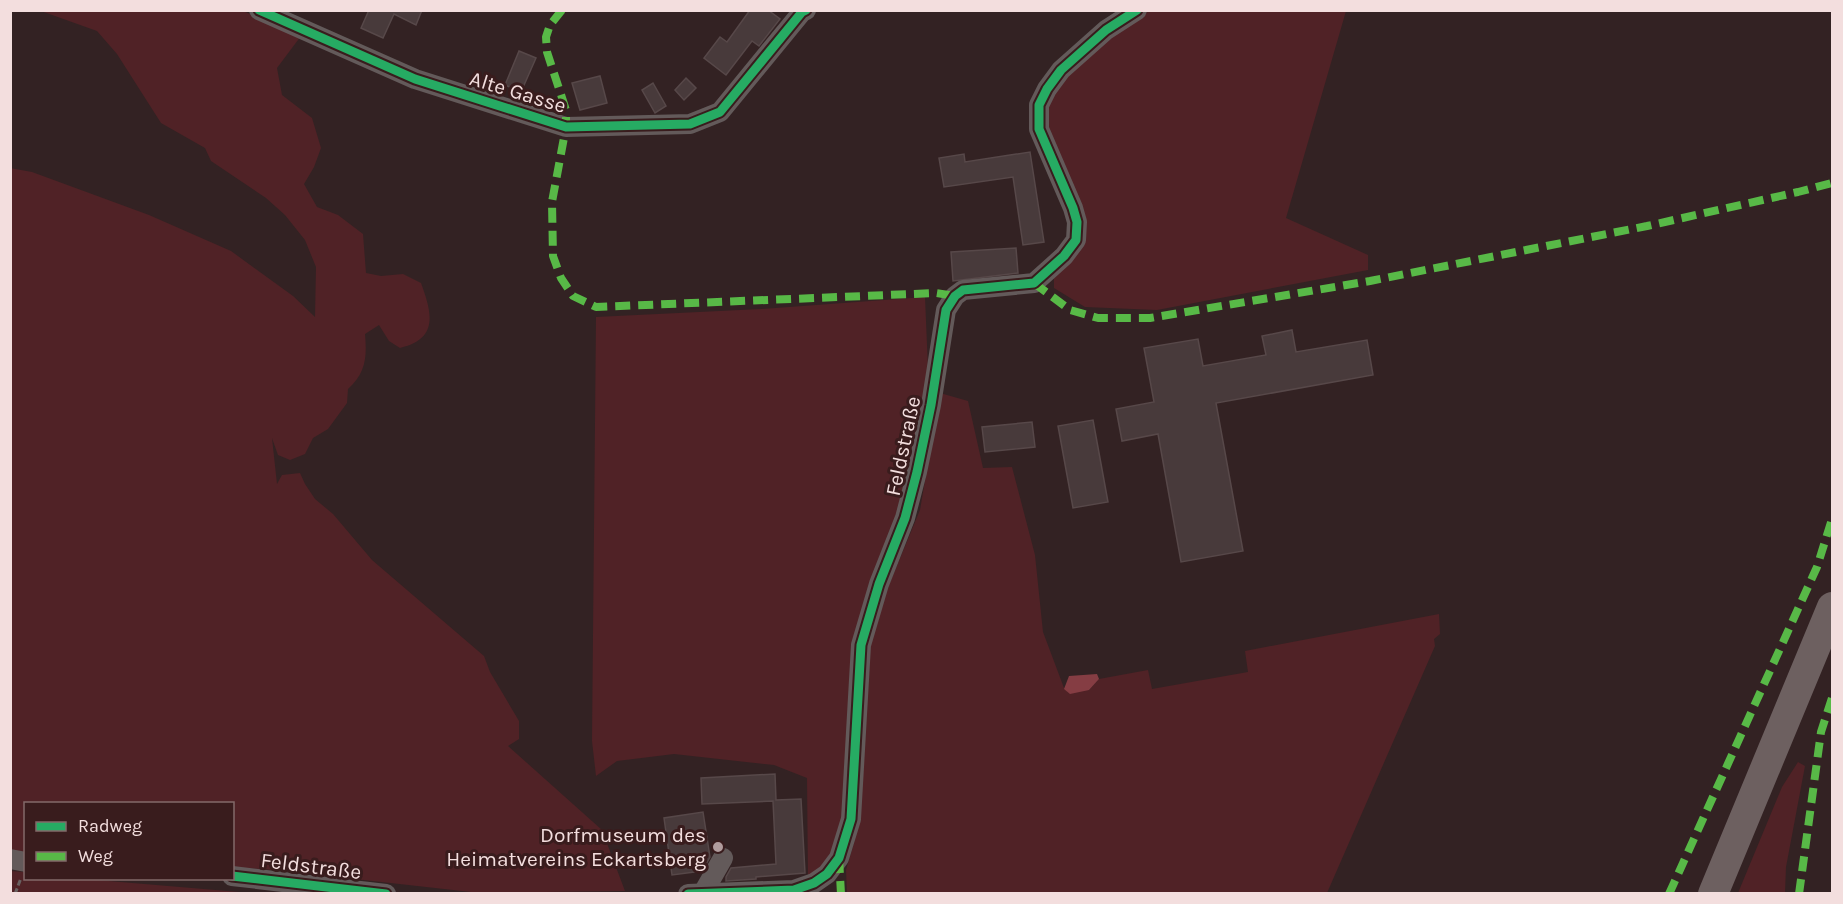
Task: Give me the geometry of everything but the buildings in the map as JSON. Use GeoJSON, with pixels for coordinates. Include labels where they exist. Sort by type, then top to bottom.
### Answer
{"type":"FeatureCollection","features":[{"type":"Feature","properties":{"kind":"highway"},"geometry":{"type":"LineString","coordinates":[[1713,894],[1833,607]]}},
{"type":"Feature","properties":{"kind":"street","name":"Alte Gasse"},"geometry":{"type":"LineString","coordinates":[[259,10],[415,79],[566,127],[690,124],[720,112],[806,10]]}},
{"type":"Feature","properties":{"kind":"street","name":"Feldstraße"},"geometry":{"type":"LineString","coordinates":[[695,893],[794,890],[827,874],[839,858],[851,819],[861,645],[879,584],[905,518],[917,472],[931,405],[946,310],[954,296],[963,290],[1034,283],[1064,256],[1076,240],[1077,222],[1073,208],[1039,129],[1039,105],[1061,70],[1106,30],[1137,10]]}},
{"type":"Feature","properties":{"kind":"street"},"geometry":{"type":"LineString","coordinates":[[695,893],[723,858]]}},
{"type":"Feature","properties":{"kind":"street","name":"Feldstraße"},"geometry":{"type":"LineString","coordinates":[[234,876],[386,894]]}},
{"type":"Feature","properties":{"kind":"shaded area"},"geometry":{"type":"Polygon","coordinates":[[[41,11],[243,11],[301,36],[277,68],[282,95],[312,118],[321,148],[304,184],[317,207],[338,215],[363,234],[366,273],[381,276],[403,274],[421,283],[428,305],[429,323],[427,331],[421,338],[413,344],[400,348],[389,341],[379,325],[365,334],[366,350],[362,371],[348,389],[347,403],[328,429],[313,438],[305,454],[290,460],[278,455],[272,438],[277,484],[282,475],[300,473],[315,499],[333,514],[372,560],[484,656],[490,672],[519,721],[519,739],[508,746],[602,830],[625,891],[480,893],[234,867],[234,802],[24,802],[24,854],[11,852],[10,168],[32,172],[149,215],[231,251],[293,296],[315,317],[316,267],[305,240],[285,215],[266,198],[211,161],[205,148],[161,123],[117,54],[97,31],[41,11]]]}},
{"type":"Feature","properties":{"kind":"shaded area"},"geometry":{"type":"Polygon","coordinates":[[[1149,11],[1346,11],[1286,218],[1368,255],[1368,270],[1157,310],[1085,307],[1054,288],[1054,277],[1081,248],[1050,133],[1049,101],[1059,85],[1082,61],[1149,11]]]}},
{"type":"Feature","properties":{"kind":"shaded area"},"geometry":{"type":"Polygon","coordinates":[[[925,297],[928,369],[915,452],[901,505],[872,580],[845,805],[838,843],[825,867],[808,879],[807,778],[774,765],[674,754],[617,761],[596,776],[592,741],[596,317],[761,309],[925,297]]]}},
{"type":"Feature","properties":{"kind":"shaded area"},"geometry":{"type":"Polygon","coordinates":[[[940,393],[968,401],[983,468],[1012,467],[1035,555],[1043,632],[1064,688],[1089,690],[1099,679],[1148,670],[1152,689],[1248,672],[1245,651],[1439,614],[1440,634],[1434,639],[1435,646],[1327,893],[847,893],[846,870],[854,843],[861,795],[869,651],[879,609],[920,510],[940,393]]]}},
{"type":"Feature","properties":{"kind":"shaded area"},"geometry":{"type":"Polygon","coordinates":[[[1097,674],[1099,679],[1089,690],[1070,694],[1064,689],[1069,676],[1097,674]]]}},
{"type":"Feature","properties":{"kind":"shaded area"},"geometry":{"type":"Polygon","coordinates":[[[1798,762],[1805,766],[1786,867],[1785,893],[1738,893],[1782,787],[1798,762]]]}},
{"type":"Feature","properties":{"kind":"shaded area"},"geometry":{"type":"Polygon","coordinates":[[[10,871],[24,872],[24,880],[97,880],[251,893],[11,893],[10,871]]]}},
{"type":"Feature","properties":{"kind":"marked path"},"geometry":{"type":"LineString","coordinates":[[562,10],[550,25],[546,37],[547,52],[566,110],[566,127],[552,202],[553,256],[561,278],[573,296],[596,307],[936,293],[955,296]]}},
{"type":"Feature","properties":{"kind":"marked path"},"geometry":{"type":"LineString","coordinates":[[1034,283],[1070,310],[1098,318],[1150,318],[1370,281],[1647,226],[1832,183]]}},
{"type":"Feature","properties":{"kind":"marked path"},"geometry":{"type":"LineString","coordinates":[[1669,894],[1817,567],[1832,519]]}},
{"type":"Feature","properties":{"kind":"marked path"},"geometry":{"type":"LineString","coordinates":[[1799,894],[1821,732],[1832,698]]}},
{"type":"Feature","properties":{"kind":"marked path"},"geometry":{"type":"LineString","coordinates":[[839,858],[841,894]]}},
{"type":"Feature","properties":{"kind":"cycle path"},"geometry":{"type":"LineString","coordinates":[[259,10],[415,79],[566,127],[690,124],[720,112],[806,10]]}},
{"type":"Feature","properties":{"kind":"cycle path"},"geometry":{"type":"LineString","coordinates":[[688,894],[794,890],[814,883],[827,874],[839,858],[851,819],[861,645],[879,584],[905,518],[917,472],[931,405],[946,310],[955,296],[963,290],[1034,283],[1064,256],[1076,240],[1077,222],[1073,208],[1039,129],[1039,105],[1061,70],[1106,30],[1137,10]]}},
{"type":"Feature","properties":{"kind":"cycle path"},"geometry":{"type":"LineString","coordinates":[[234,876],[386,894]]}},
{"type":"Feature","properties":{"kind":"place","name":"Dorfmuseum des Heimatvereins Eckartsberg"},"geometry":{"type":"Point","coordinates":[718,847]}}]}
